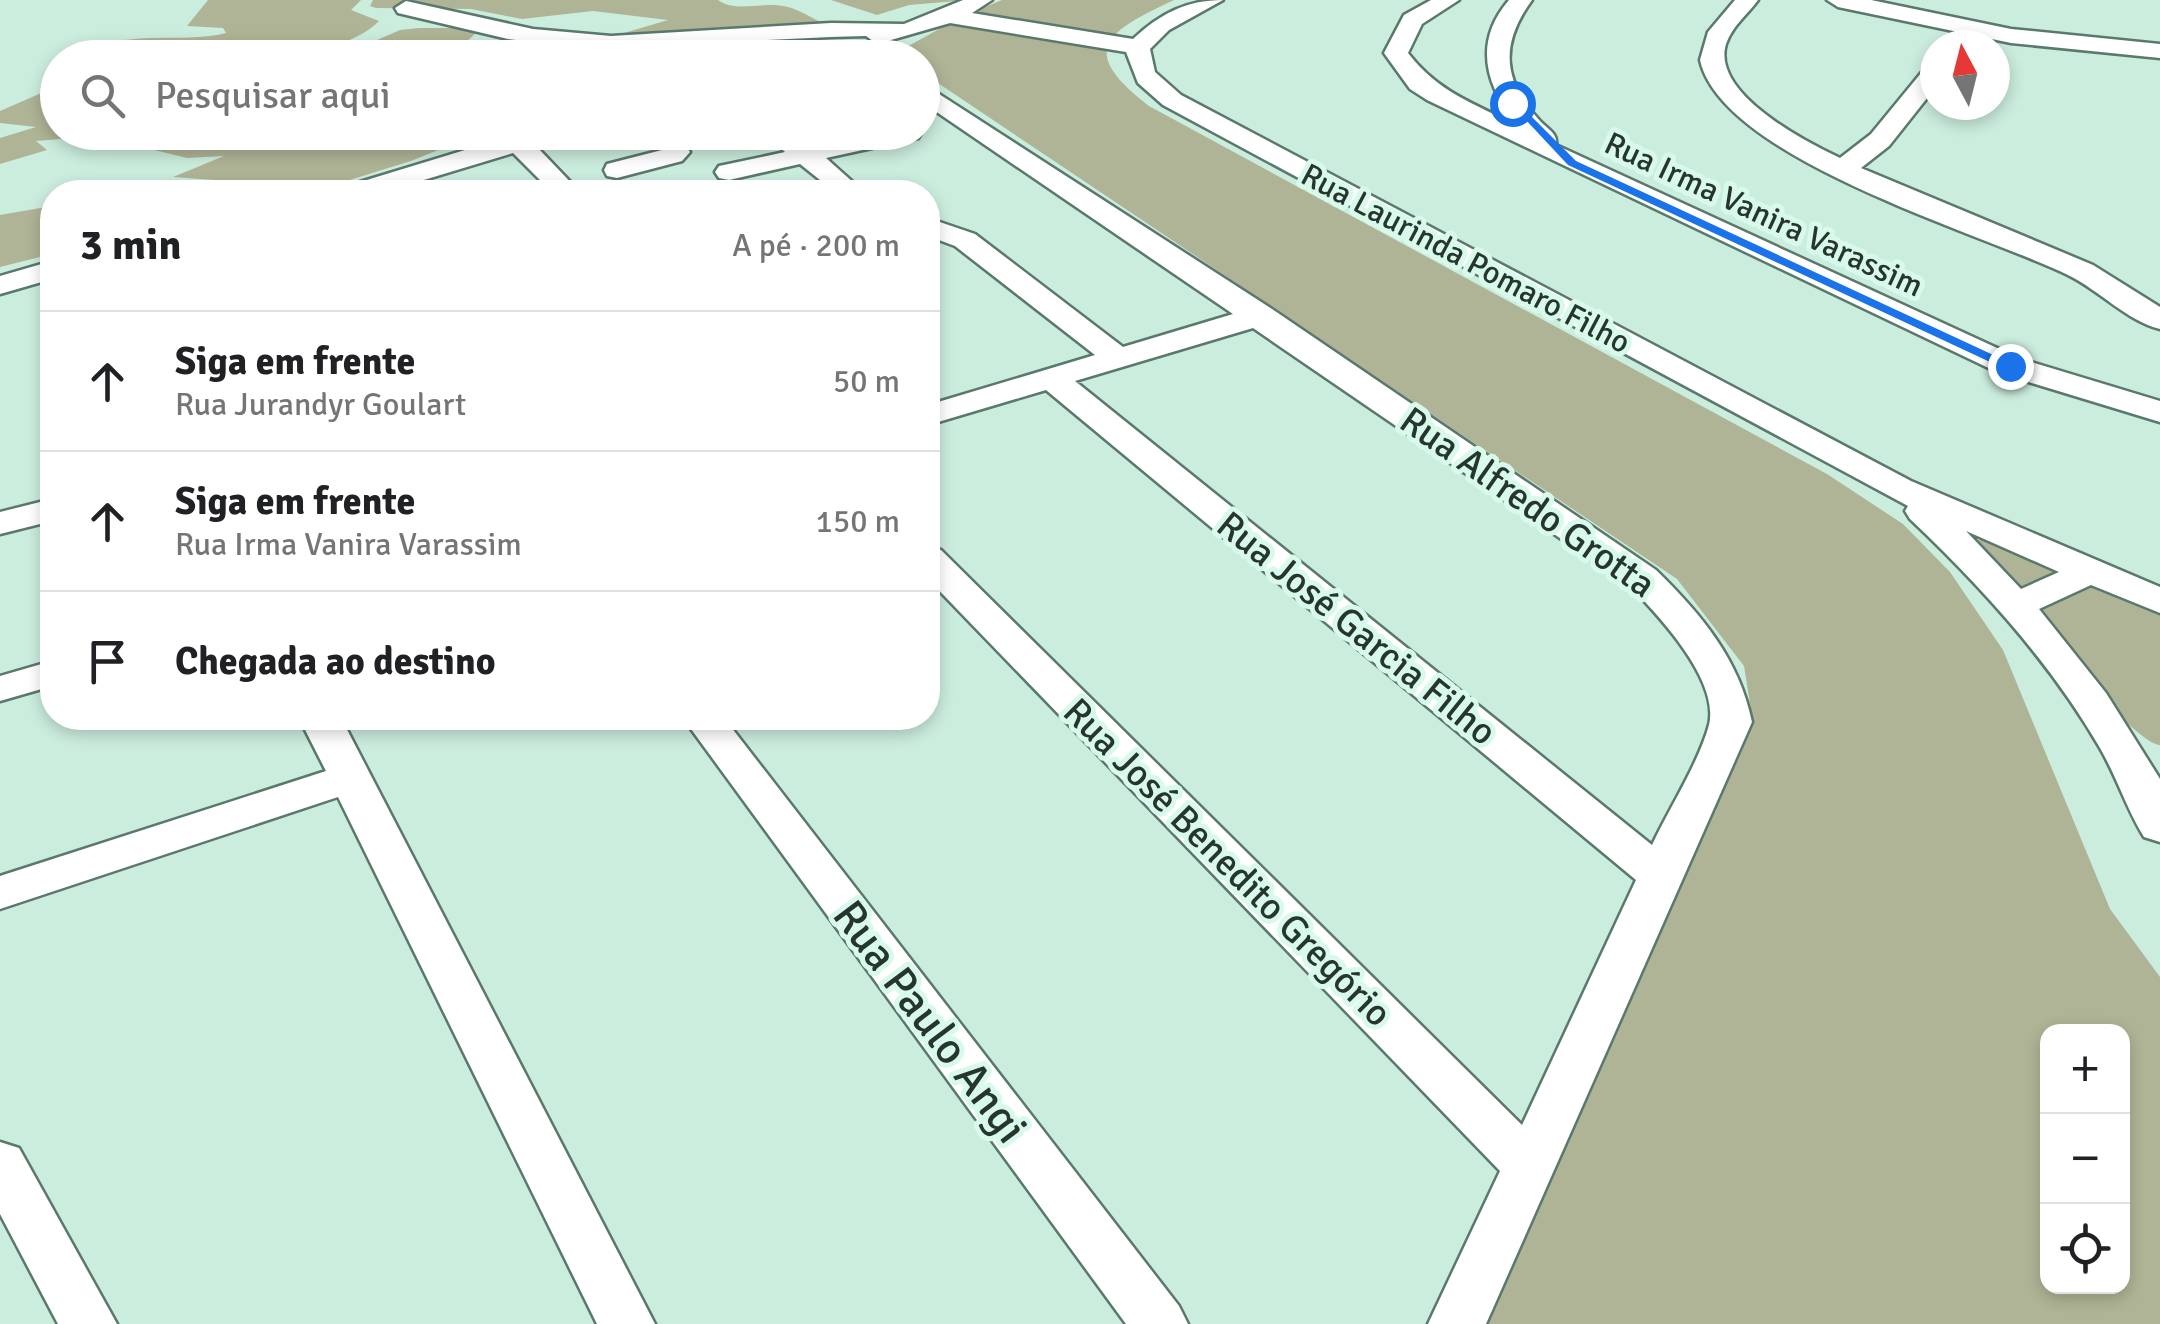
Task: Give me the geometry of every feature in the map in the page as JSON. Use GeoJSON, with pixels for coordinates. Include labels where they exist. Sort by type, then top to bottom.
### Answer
{"type":"FeatureCollection","features":[{"type":"Feature","properties":{"kind":"street"},"geometry":{"type":"LineString","coordinates":[[900,40],[913,29],[981,0]]}},
{"type":"Feature","properties":{"kind":"street"},"geometry":{"type":"LineString","coordinates":[[948,16],[1138,48],[1161,25],[1212,0]]}},
{"type":"Feature","properties":{"kind":"street","name":"Rua Irma Vanira Varassim"},"geometry":{"type":"LineString","coordinates":[[1448,0],[1401,12],[1396,53],[1419,84],[1572,163],[2010,366],[2160,412]]}},
{"type":"Feature","properties":{"kind":"street"},"geometry":{"type":"LineString","coordinates":[[1521,0],[1498,30],[1499,80],[1524,119],[1572,163]]}},
{"type":"Feature","properties":{"kind":"street"},"geometry":{"type":"LineString","coordinates":[[1748,0],[1715,36],[1715,73],[1750,116],[1843,168],[2082,271],[2153,307]]}},
{"type":"Feature","properties":{"kind":"street"},"geometry":{"type":"LineString","coordinates":[[1838,0],[1940,30]]}},
{"type":"Feature","properties":{"kind":"street"},"geometry":{"type":"LineString","coordinates":[[1969,30],[1991,0]]}},
{"type":"Feature","properties":{"kind":"street"},"geometry":{"type":"LineString","coordinates":[[406,8],[569,40]]}},
{"type":"Feature","properties":{"kind":"street"},"geometry":{"type":"LineString","coordinates":[[656,40],[913,29]]}},
{"type":"Feature","properties":{"kind":"street"},"geometry":{"type":"LineString","coordinates":[[2010,40],[2157,51]]}},
{"type":"Feature","properties":{"kind":"street","name":"Rua Laurinda Pomaro Filho"},"geometry":{"type":"LineString","coordinates":[[1138,48],[1138,62],[1145,78],[1172,100],[1898,488],[2087,573],[2160,601]]}},
{"type":"Feature","properties":{"kind":"street"},"geometry":{"type":"LineString","coordinates":[[1843,168],[1880,140],[1920,91]]}},
{"type":"Feature","properties":{"kind":"street","name":"Rua Alfredo Grotta"},"geometry":{"type":"LineString","coordinates":[[940,102],[1261,316],[1642,578],[1680,614],[1728,692],[1731,722],[1457,1324]]}},
{"type":"Feature","properties":{"kind":"street"},"geometry":{"type":"LineString","coordinates":[[397,180],[498,150]]}},
{"type":"Feature","properties":{"kind":"street"},"geometry":{"type":"LineString","coordinates":[[524,150],[554,180]]}},
{"type":"Feature","properties":{"kind":"street"},"geometry":{"type":"LineString","coordinates":[[617,170],[673,156],[676,150]]}},
{"type":"Feature","properties":{"kind":"street"},"geometry":{"type":"LineString","coordinates":[[797,150],[835,180]]}},
{"type":"Feature","properties":{"kind":"street"},"geometry":{"type":"LineString","coordinates":[[738,180],[830,150]]}},
{"type":"Feature","properties":{"kind":"street"},"geometry":{"type":"LineString","coordinates":[[754,180],[826,173]]}},
{"type":"Feature","properties":{"kind":"street"},"geometry":{"type":"LineString","coordinates":[[940,231],[965,240],[1118,358]]}},
{"type":"Feature","properties":{"kind":"street"},"geometry":{"type":"LineString","coordinates":[[0,285],[40,273]]}},
{"type":"Feature","properties":{"kind":"street"},"geometry":{"type":"LineString","coordinates":[[940,411],[1261,316]]}},
{"type":"Feature","properties":{"kind":"street","name":"Rua José Garcia Filho"},"geometry":{"type":"LineString","coordinates":[[1051,378],[1663,878]]}},
{"type":"Feature","properties":{"kind":"street","name":"Rua Laurinda Pomaro Filho"},"geometry":{"type":"LineString","coordinates":[[1898,488],[1945,530],[2015,606],[2095,709],[2158,813]]}},
{"type":"Feature","properties":{"kind":"street"},"geometry":{"type":"LineString","coordinates":[[0,523],[40,513]]}},
{"type":"Feature","properties":{"kind":"street","name":"Rua José Benedito Gregório"},"geometry":{"type":"LineString","coordinates":[[940,570],[1529,1166]]}},
{"type":"Feature","properties":{"kind":"street"},"geometry":{"type":"LineString","coordinates":[[2015,606],[2087,573]]}},
{"type":"Feature","properties":{"kind":"street"},"geometry":{"type":"LineString","coordinates":[[0,689],[40,677]]}},
{"type":"Feature","properties":{"kind":"street"},"geometry":{"type":"LineString","coordinates":[[326,730],[626,1324]]}},
{"type":"Feature","properties":{"kind":"street","name":"Rua Paulo Angi"},"geometry":{"type":"LineString","coordinates":[[712,730],[1159,1324]]}},
{"type":"Feature","properties":{"kind":"street"},"geometry":{"type":"LineString","coordinates":[[0,894],[351,778]]}},
{"type":"Feature","properties":{"kind":"street"},"geometry":{"type":"LineString","coordinates":[[0,1164],[88,1324]]}},
{"type":"Feature","properties":{"kind":"green space"},"geometry":{"type":"Polygon","coordinates":[[[208,0],[361,0],[351,10],[379,21],[348,40],[128,40],[226,33],[223,28],[187,26],[208,0]]]}},
{"type":"Feature","properties":{"kind":"green space"},"geometry":{"type":"Polygon","coordinates":[[[373,0],[718,0],[741,7],[790,8],[836,28],[818,40],[600,40],[668,20],[593,11],[522,19],[471,9],[370,6],[373,0]]]}},
{"type":"Feature","properties":{"kind":"green space"},"geometry":{"type":"Polygon","coordinates":[[[831,0],[968,0],[909,5],[877,15],[831,0]]]}},
{"type":"Feature","properties":{"kind":"green space"},"geometry":{"type":"Polygon","coordinates":[[[1002,0],[1174,0],[1131,22],[1109,44],[1107,56],[1113,70],[1149,106],[1827,474],[1903,524],[1950,572],[2003,650],[2110,909],[2160,977],[2160,1324],[1476,1324],[1603,1030],[1753,722],[1744,666],[1677,579],[940,84],[940,40],[919,40],[1002,0]]]}},
{"type":"Feature","properties":{"kind":"green space"},"geometry":{"type":"Polygon","coordinates":[[[480,28],[468,40],[377,40],[400,30],[480,28]]]}},
{"type":"Feature","properties":{"kind":"green space"},"geometry":{"type":"Polygon","coordinates":[[[40,94],[40,141],[36,141],[40,150],[47,150],[0,164],[0,138],[36,127],[0,123],[0,111],[40,94]]]}},
{"type":"Feature","properties":{"kind":"green space"},"geometry":{"type":"Polygon","coordinates":[[[154,150],[438,150],[350,180],[173,177],[224,156],[187,158],[154,150]]]}},
{"type":"Feature","properties":{"kind":"green space"},"geometry":{"type":"Polygon","coordinates":[[[40,208],[40,257],[0,267],[0,215],[40,208]]]}},
{"type":"Feature","properties":{"kind":"green space"},"geometry":{"type":"Polygon","coordinates":[[[1981,539],[2083,583],[2160,608],[2160,745],[2143,737],[2094,689],[1975,543],[1981,539]]]}},
{"type":"Feature","properties":{"kind":"route"},"geometry":{"type":"LineString","coordinates":[[1512,103],[1540,136],[1572,163],[2010,366]]}}]}
